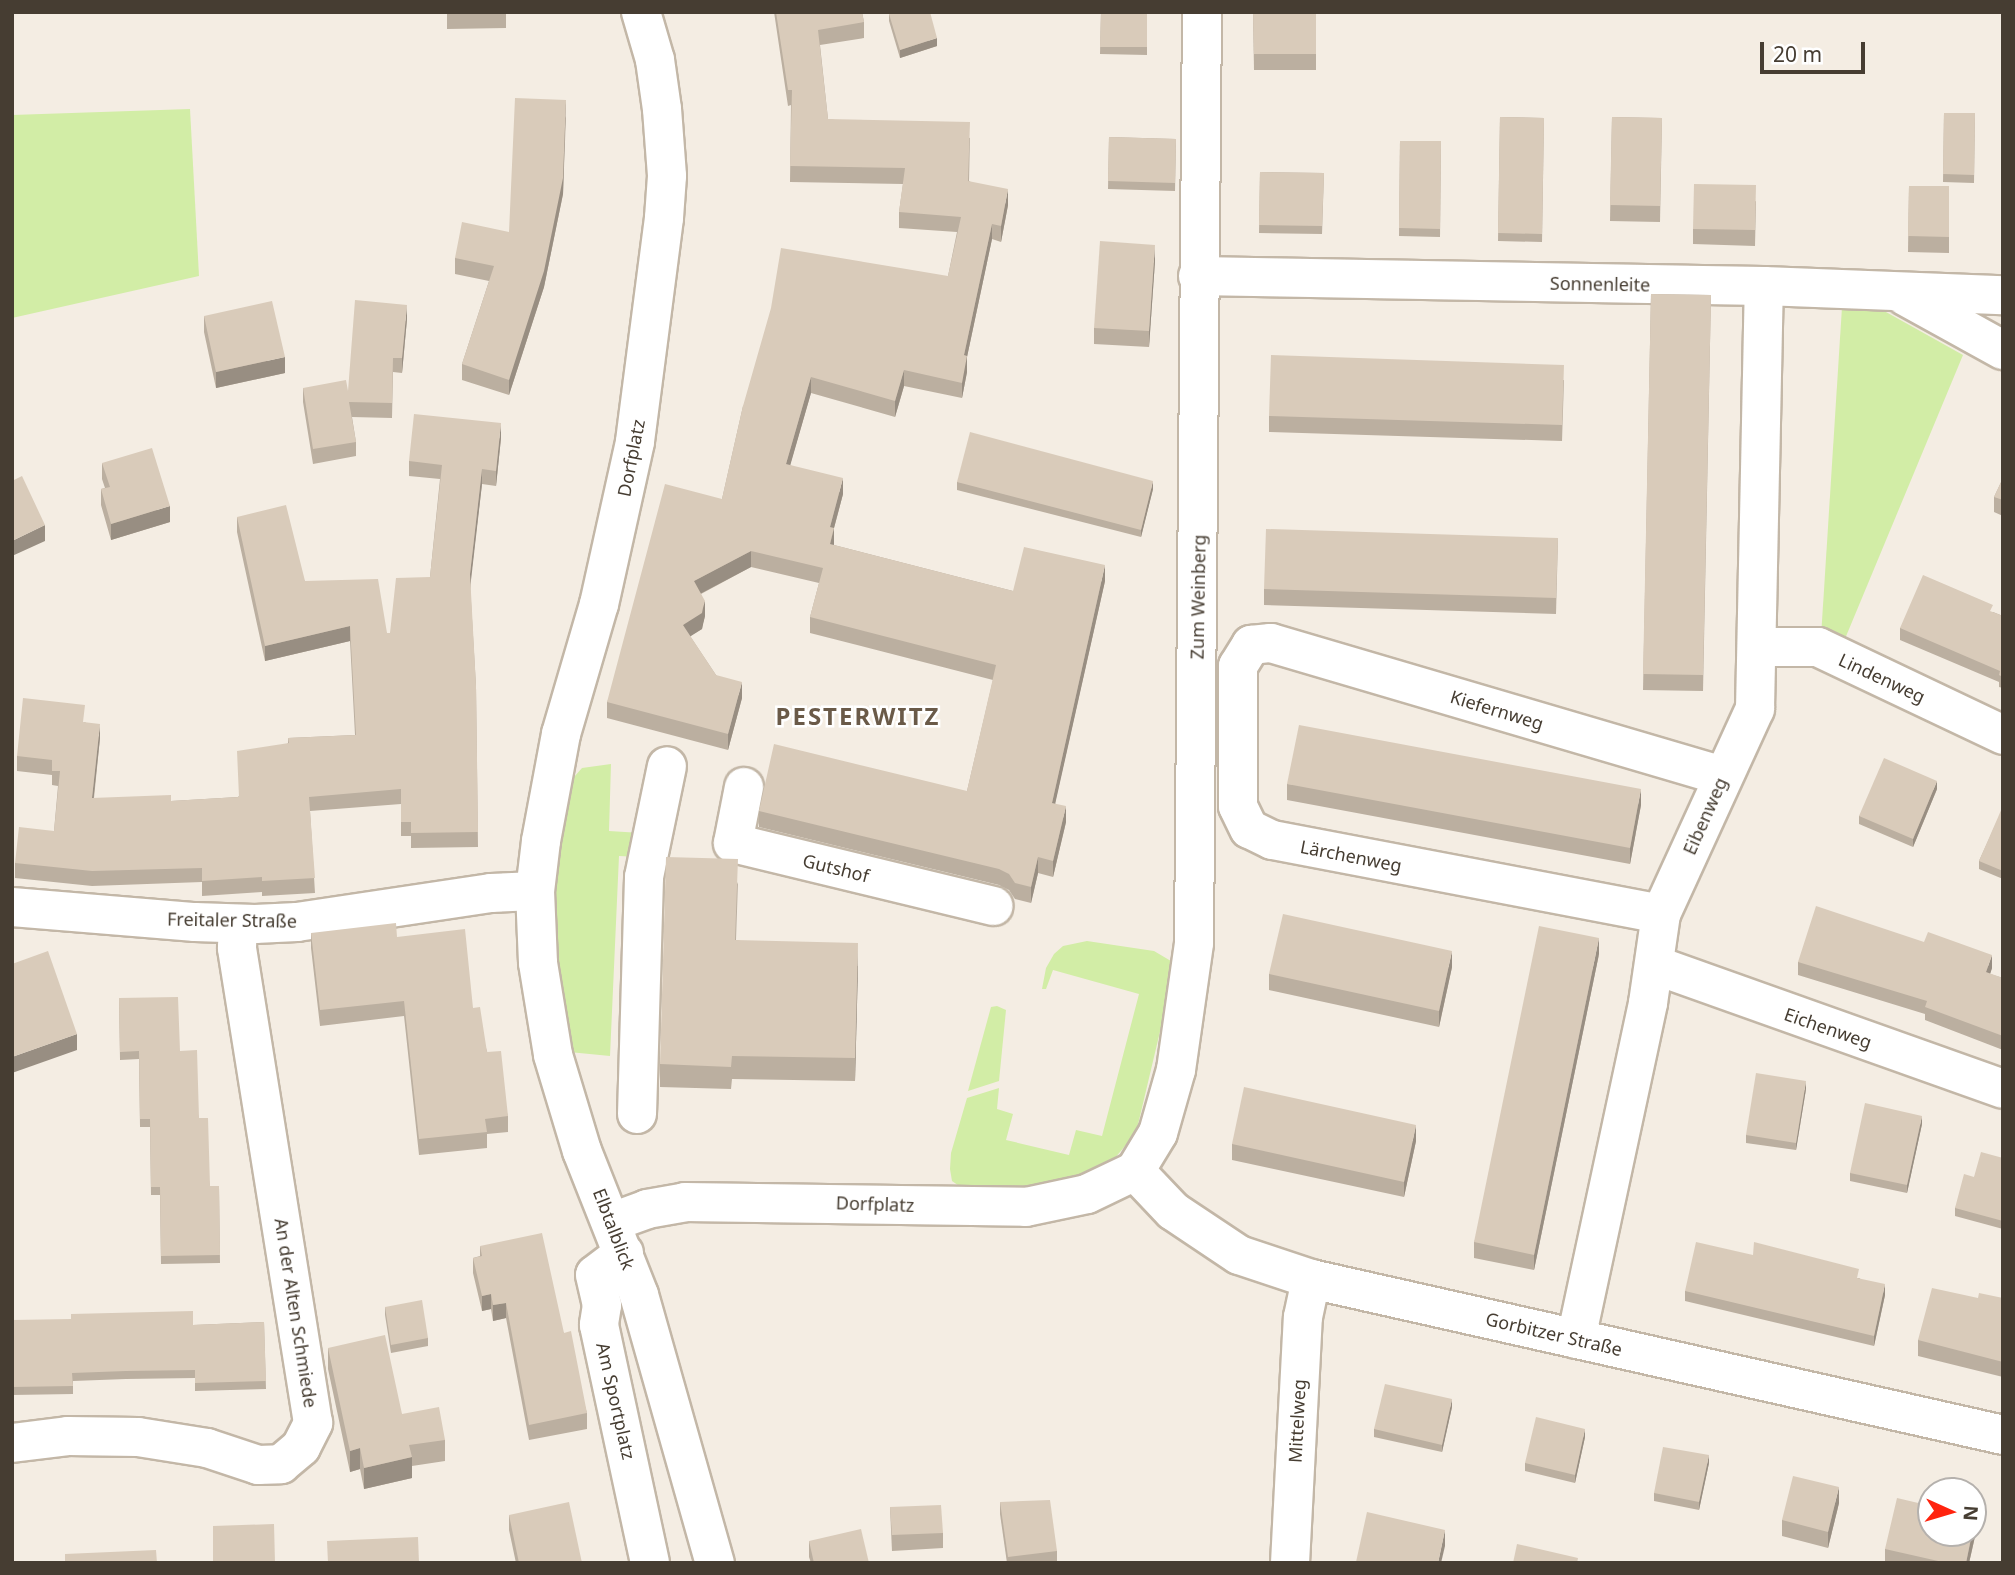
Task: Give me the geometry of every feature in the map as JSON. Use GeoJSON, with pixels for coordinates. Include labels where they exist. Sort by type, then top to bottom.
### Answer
{"type":"FeatureCollection","features":[{"type":"Feature","properties":{"kind":"street","name":"Zum Weinberg"},"geometry":{"type":"LineString","coordinates":[[1135,1171],[1158,1133],[1176,1070],[1194,943],[1202,12]]}},
{"type":"Feature","properties":{"kind":"street","name":"Dorfplatz"},"geometry":{"type":"LineString","coordinates":[[535,891],[541,841],[561,734],[599,604],[639,420],[667,176],[663,109],[649,14]]}},
{"type":"Feature","properties":{"kind":"street","name":"Sonnenleite"},"geometry":{"type":"LineString","coordinates":[[1198,276],[1764,286],[2003,295]]}},
{"type":"Feature","properties":{"kind":"street","name":"Eibenweg"},"geometry":{"type":"LineString","coordinates":[[1576,1339],[1655,965],[1661,914],[1755,709],[1764,286]]}},
{"type":"Feature","properties":{"kind":"street"},"geometry":{"type":"LineString","coordinates":[[1900,293],[2003,350]]}},
{"type":"Feature","properties":{"kind":"street","name":"Kiefernweg"},"geometry":{"type":"LineString","coordinates":[[1271,643],[1722,776]]}},
{"type":"Feature","properties":{"kind":"street","name":"Lärchenweg"},"geometry":{"type":"LineString","coordinates":[[1271,643],[1251,645],[1238,666],[1238,806],[1250,829],[1272,840],[1661,914]]}},
{"type":"Feature","properties":{"kind":"street","name":"Lindenweg"},"geometry":{"type":"LineString","coordinates":[[1757,647],[1818,647],[2003,735]]}},
{"type":"Feature","properties":{"kind":"street"},"geometry":{"type":"LineString","coordinates":[[637,1114],[644,877],[667,766]]}},
{"type":"Feature","properties":{"kind":"street","name":"Gutshof"},"geometry":{"type":"LineString","coordinates":[[744,787],[733,843],[994,906]]}},
{"type":"Feature","properties":{"kind":"street","name":"Freitaler Straße"},"geometry":{"type":"LineString","coordinates":[[12,907],[238,924],[297,922],[491,893],[535,891]]}},
{"type":"Feature","properties":{"kind":"street","name":"Elbtalblick"},"geometry":{"type":"LineString","coordinates":[[535,891],[538,963],[553,1055],[582,1151],[618,1238],[715,1563]]}},
{"type":"Feature","properties":{"kind":"street","name":"An der Alten Schmiede"},"geometry":{"type":"LineString","coordinates":[[12,1443],[68,1436],[138,1437],[207,1448],[258,1465],[281,1464],[301,1447],[313,1423],[238,960],[238,924]]}},
{"type":"Feature","properties":{"kind":"street","name":"Eichenweg"},"geometry":{"type":"LineString","coordinates":[[1655,965],[2003,1089]]}},
{"type":"Feature","properties":{"kind":"street","name":"Dorfplatz"},"geometry":{"type":"LineString","coordinates":[[618,1238],[647,1209],[685,1202],[1026,1207],[1087,1194],[1135,1171]]}},
{"type":"Feature","properties":{"kind":"street","name":"Gorbitzer Straße"},"geometry":{"type":"LineString","coordinates":[[1135,1171],[1173,1211],[1239,1255],[1311,1279],[2003,1435]]}},
{"type":"Feature","properties":{"kind":"street","name":"Am Sportplatz"},"geometry":{"type":"LineString","coordinates":[[618,1238],[594,1275],[602,1305],[599,1325],[650,1563]]}},
{"type":"Feature","properties":{"kind":"street","name":"Mittelweg"},"geometry":{"type":"LineString","coordinates":[[1290,1563],[1303,1317],[1311,1279]]}},
{"type":"Feature","properties":{"kind":"green space"},"geometry":{"type":"Polygon","coordinates":[[[190,109],[199,276],[12,318],[12,115],[190,109]]]}},
{"type":"Feature","properties":{"kind":"green space"},"geometry":{"type":"Polygon","coordinates":[[[1842,307],[1877,307],[1963,355],[1842,646],[1821,637],[1842,307]]]}},
{"type":"Feature","properties":{"kind":"green space"},"geometry":{"type":"Polygon","coordinates":[[[611,764],[609,831],[641,833],[639,857],[619,856],[610,1056],[569,1052],[556,972],[554,891],[566,786],[582,768],[611,764]]]}},
{"type":"Feature","properties":{"kind":"green space"},"geometry":{"type":"Polygon","coordinates":[[[1087,941],[1154,951],[1176,964],[1136,1133],[1109,1165],[1094,1174],[1029,1191],[962,1188],[952,1181],[950,1169],[951,1153],[967,1098],[999,1088],[997,1109],[1013,1114],[1006,1140],[1069,1155],[1076,1130],[1102,1136],[1139,994],[1053,970],[1046,989],[1042,989],[1046,968],[1054,954],[1063,946],[1087,941]]]}},
{"type":"Feature","properties":{"kind":"green space"},"geometry":{"type":"Polygon","coordinates":[[[997,1006],[1006,1010],[999,1081],[968,1091],[991,1007],[997,1006]]]}},
{"type":"Feature","properties":{"kind":"building"},"geometry":{"type":"Polygon","coordinates":[[[776,12],[862,12],[864,22],[818,30],[828,119],[970,122],[968,181],[1008,189],[1001,226],[992,224],[964,355],[967,356],[962,383],[904,370],[895,401],[811,377],[786,464],[843,478],[830,527],[834,528],[830,544],[1013,591],[1024,547],[1105,565],[1052,803],[1066,806],[1053,861],[1038,857],[1031,887],[1015,883],[1009,874],[999,869],[759,811],[774,744],[967,791],[996,665],[810,617],[823,568],[751,551],[694,581],[705,601],[702,613],[683,625],[716,675],[742,682],[728,734],[607,702],[665,484],[722,499],[743,406],[771,308],[781,248],[948,276],[961,217],[899,212],[905,168],[790,166],[792,90],[788,90],[776,12]]]}},
{"type":"Feature","properties":{"kind":"building"},"geometry":{"type":"Polygon","coordinates":[[[930,12],[937,38],[900,50],[889,14],[930,12]]]}},
{"type":"Feature","properties":{"kind":"building"},"geometry":{"type":"Polygon","coordinates":[[[1101,12],[1147,12],[1147,47],[1100,47],[1101,12]]]}},
{"type":"Feature","properties":{"kind":"building"},"geometry":{"type":"Polygon","coordinates":[[[1253,12],[1316,12],[1316,54],[1254,54],[1253,12]]]}},
{"type":"Feature","properties":{"kind":"building"},"geometry":{"type":"Polygon","coordinates":[[[515,98],[566,100],[563,178],[544,271],[509,380],[462,364],[494,266],[455,258],[462,222],[509,232],[515,98]]]}},
{"type":"Feature","properties":{"kind":"building"},"geometry":{"type":"Polygon","coordinates":[[[1944,113],[1975,113],[1974,175],[1943,174],[1944,113]]]}},
{"type":"Feature","properties":{"kind":"building"},"geometry":{"type":"Polygon","coordinates":[[[1500,117],[1544,118],[1542,234],[1498,233],[1500,117]]]}},
{"type":"Feature","properties":{"kind":"building"},"geometry":{"type":"Polygon","coordinates":[[[1612,117],[1662,118],[1660,206],[1610,205],[1612,117]]]}},
{"type":"Feature","properties":{"kind":"building"},"geometry":{"type":"Polygon","coordinates":[[[1109,137],[1176,139],[1175,183],[1108,181],[1109,137]]]}},
{"type":"Feature","properties":{"kind":"building"},"geometry":{"type":"Polygon","coordinates":[[[1400,141],[1441,141],[1440,229],[1399,228],[1400,141]]]}},
{"type":"Feature","properties":{"kind":"building"},"geometry":{"type":"Polygon","coordinates":[[[1260,172],[1324,173],[1322,226],[1259,225],[1260,172]]]}},
{"type":"Feature","properties":{"kind":"building"},"geometry":{"type":"Polygon","coordinates":[[[1694,184],[1756,185],[1755,230],[1693,229],[1694,184]]]}},
{"type":"Feature","properties":{"kind":"building"},"geometry":{"type":"Polygon","coordinates":[[[1909,186],[1949,186],[1949,237],[1908,236],[1909,186]]]}},
{"type":"Feature","properties":{"kind":"building"},"geometry":{"type":"Polygon","coordinates":[[[1100,241],[1155,245],[1149,331],[1094,328],[1100,241]]]}},
{"type":"Feature","properties":{"kind":"building"},"geometry":{"type":"Polygon","coordinates":[[[1651,294],[1711,295],[1703,675],[1643,674],[1651,294]]]}},
{"type":"Feature","properties":{"kind":"building"},"geometry":{"type":"Polygon","coordinates":[[[355,300],[407,305],[402,358],[393,358],[392,403],[349,402],[356,442],[313,449],[303,388],[346,380],[348,391],[355,300]]]}},
{"type":"Feature","properties":{"kind":"building"},"geometry":{"type":"Polygon","coordinates":[[[272,301],[285,357],[216,372],[204,316],[272,301]]]}},
{"type":"Feature","properties":{"kind":"building"},"geometry":{"type":"Polygon","coordinates":[[[1271,355],[1564,365],[1562,425],[1269,416],[1271,355]]]}},
{"type":"Feature","properties":{"kind":"building"},"geometry":{"type":"Polygon","coordinates":[[[414,414],[501,423],[496,471],[482,469],[470,574],[476,686],[478,832],[411,833],[411,822],[401,822],[401,789],[309,797],[315,878],[262,881],[262,877],[202,881],[202,868],[92,871],[15,863],[19,827],[54,831],[60,771],[52,771],[52,760],[17,756],[23,698],[85,705],[83,722],[100,724],[92,798],[171,795],[171,801],[239,797],[237,751],[289,743],[288,738],[356,735],[350,626],[265,646],[237,517],[286,505],[305,581],[378,579],[387,633],[390,633],[396,578],[430,577],[442,465],[409,461],[414,414]]]}},
{"type":"Feature","properties":{"kind":"building"},"geometry":{"type":"Polygon","coordinates":[[[970,432],[1153,481],[1141,530],[957,482],[970,432]]]}},
{"type":"Feature","properties":{"kind":"building"},"geometry":{"type":"Polygon","coordinates":[[[152,448],[170,506],[111,524],[101,489],[110,487],[102,463],[152,448]]]}},
{"type":"Feature","properties":{"kind":"building"},"geometry":{"type":"Polygon","coordinates":[[[22,476],[45,525],[12,541],[12,481],[22,476]]]}},
{"type":"Feature","properties":{"kind":"building"},"geometry":{"type":"Polygon","coordinates":[[[2003,478],[2003,500],[1994,497],[2003,478]]]}},
{"type":"Feature","properties":{"kind":"building"},"geometry":{"type":"Polygon","coordinates":[[[1266,529],[1558,538],[1556,598],[1264,589],[1266,529]]]}},
{"type":"Feature","properties":{"kind":"building"},"geometry":{"type":"Polygon","coordinates":[[[1923,575],[1993,605],[1990,611],[2003,616],[2003,677],[1999,675],[2000,671],[1900,628],[1923,575]]]}},
{"type":"Feature","properties":{"kind":"building"},"geometry":{"type":"Polygon","coordinates":[[[1299,725],[1641,789],[1630,848],[1287,784],[1299,725]]]}},
{"type":"Feature","properties":{"kind":"building"},"geometry":{"type":"Polygon","coordinates":[[[1884,758],[1937,781],[1913,839],[1859,816],[1884,758]]]}},
{"type":"Feature","properties":{"kind":"building"},"geometry":{"type":"Polygon","coordinates":[[[2003,808],[2003,871],[1979,861],[2003,808]]]}},
{"type":"Feature","properties":{"kind":"building"},"geometry":{"type":"Polygon","coordinates":[[[666,857],[738,859],[735,940],[858,943],[855,1058],[732,1056],[731,1067],[660,1064],[666,857]]]}},
{"type":"Feature","properties":{"kind":"building"},"geometry":{"type":"Polygon","coordinates":[[[1816,906],[1924,942],[1928,932],[1992,955],[1986,972],[2003,978],[2003,1036],[1925,1007],[1927,1001],[1798,962],[1816,906]]]}},
{"type":"Feature","properties":{"kind":"building"},"geometry":{"type":"Polygon","coordinates":[[[1283,914],[1452,951],[1439,1011],[1269,974],[1283,914]]]}},
{"type":"Feature","properties":{"kind":"building"},"geometry":{"type":"Polygon","coordinates":[[[396,923],[397,937],[465,929],[473,1008],[480,1007],[487,1052],[501,1051],[508,1116],[485,1119],[487,1132],[419,1139],[404,1001],[320,1010],[311,933],[396,923]]]}},
{"type":"Feature","properties":{"kind":"building"},"geometry":{"type":"Polygon","coordinates":[[[1539,926],[1599,938],[1534,1255],[1474,1242],[1539,926]]]}},
{"type":"Feature","properties":{"kind":"building"},"geometry":{"type":"Polygon","coordinates":[[[48,951],[77,1034],[12,1057],[12,964],[48,951]]]}},
{"type":"Feature","properties":{"kind":"building"},"geometry":{"type":"Polygon","coordinates":[[[178,997],[180,1051],[197,1050],[199,1118],[208,1118],[210,1186],[219,1186],[220,1255],[161,1256],[160,1187],[151,1187],[150,1119],[140,1119],[139,1051],[120,1052],[119,998],[178,997]]]}},
{"type":"Feature","properties":{"kind":"building"},"geometry":{"type":"Polygon","coordinates":[[[1756,1073],[1806,1081],[1796,1143],[1746,1135],[1756,1073]]]}},
{"type":"Feature","properties":{"kind":"building"},"geometry":{"type":"Polygon","coordinates":[[[1244,1087],[1416,1125],[1404,1182],[1232,1144],[1244,1087]]]}},
{"type":"Feature","properties":{"kind":"building"},"geometry":{"type":"Polygon","coordinates":[[[1865,1103],[1922,1116],[1907,1185],[1850,1173],[1865,1103]]]}},
{"type":"Feature","properties":{"kind":"building"},"geometry":{"type":"Polygon","coordinates":[[[1981,1152],[2003,1158],[2003,1221],[1955,1208],[1964,1174],[1974,1177],[1981,1152]]]}},
{"type":"Feature","properties":{"kind":"building"},"geometry":{"type":"Polygon","coordinates":[[[542,1233],[564,1333],[571,1331],[587,1413],[529,1425],[506,1303],[493,1305],[491,1294],[482,1296],[473,1258],[482,1256],[480,1246],[542,1233]]]}},
{"type":"Feature","properties":{"kind":"building"},"geometry":{"type":"Polygon","coordinates":[[[1696,1242],[1753,1255],[1754,1242],[1859,1269],[1857,1278],[1885,1284],[1874,1336],[1685,1291],[1696,1242]]]}},
{"type":"Feature","properties":{"kind":"building"},"geometry":{"type":"Polygon","coordinates":[[[1932,1288],[1978,1298],[1979,1293],[2003,1298],[2003,1362],[1918,1340],[1932,1288]]]}},
{"type":"Feature","properties":{"kind":"building"},"geometry":{"type":"Polygon","coordinates":[[[422,1300],[428,1338],[391,1345],[385,1307],[422,1300]]]}},
{"type":"Feature","properties":{"kind":"building"},"geometry":{"type":"Polygon","coordinates":[[[193,1311],[193,1325],[264,1322],[266,1381],[195,1383],[195,1370],[126,1371],[72,1373],[73,1386],[12,1387],[12,1320],[71,1319],[71,1314],[193,1311]]]}},
{"type":"Feature","properties":{"kind":"building"},"geometry":{"type":"Polygon","coordinates":[[[385,1335],[402,1414],[439,1407],[445,1440],[409,1445],[412,1457],[364,1468],[360,1448],[350,1451],[328,1348],[385,1335]]]}},
{"type":"Feature","properties":{"kind":"building"},"geometry":{"type":"Polygon","coordinates":[[[1385,1384],[1452,1399],[1442,1445],[1374,1429],[1385,1384]]]}},
{"type":"Feature","properties":{"kind":"building"},"geometry":{"type":"Polygon","coordinates":[[[1536,1417],[1585,1429],[1575,1475],[1525,1463],[1536,1417]]]}},
{"type":"Feature","properties":{"kind":"building"},"geometry":{"type":"Polygon","coordinates":[[[1663,1447],[1709,1455],[1699,1502],[1654,1493],[1663,1447]]]}},
{"type":"Feature","properties":{"kind":"building"},"geometry":{"type":"Polygon","coordinates":[[[1793,1476],[1839,1487],[1828,1532],[1782,1520],[1793,1476]]]}},
{"type":"Feature","properties":{"kind":"building"},"geometry":{"type":"Polygon","coordinates":[[[1897,1498],[1917,1503],[1917,1547],[1969,1547],[1966,1563],[1947,1563],[1885,1549],[1897,1498]]]}},
{"type":"Feature","properties":{"kind":"building"},"geometry":{"type":"Polygon","coordinates":[[[1050,1500],[1057,1551],[1008,1557],[1000,1502],[1050,1500]]]}},
{"type":"Feature","properties":{"kind":"building"},"geometry":{"type":"Polygon","coordinates":[[[569,1502],[582,1563],[519,1563],[509,1515],[569,1502]]]}},
{"type":"Feature","properties":{"kind":"building"},"geometry":{"type":"Polygon","coordinates":[[[941,1505],[943,1533],[892,1535],[890,1507],[941,1505]]]}},
{"type":"Feature","properties":{"kind":"building"},"geometry":{"type":"Polygon","coordinates":[[[1367,1512],[1445,1530],[1438,1563],[1356,1562],[1367,1512]]]}},
{"type":"Feature","properties":{"kind":"building"},"geometry":{"type":"Polygon","coordinates":[[[274,1524],[275,1563],[213,1563],[213,1526],[274,1524]]]}},
{"type":"Feature","properties":{"kind":"building"},"geometry":{"type":"Polygon","coordinates":[[[861,1529],[869,1563],[814,1563],[809,1541],[861,1529]]]}},
{"type":"Feature","properties":{"kind":"building"},"geometry":{"type":"Polygon","coordinates":[[[418,1537],[419,1563],[328,1563],[327,1541],[418,1537]]]}},
{"type":"Feature","properties":{"kind":"building"},"geometry":{"type":"Polygon","coordinates":[[[1517,1544],[1578,1558],[1577,1563],[1513,1563],[1517,1544]]]}},
{"type":"Feature","properties":{"kind":"building"},"geometry":{"type":"Polygon","coordinates":[[[156,1550],[157,1563],[65,1563],[65,1554],[156,1550]]]}},
{"type":"Feature","properties":{"kind":"district","name":"PESTERWITZ"},"geometry":{"type":"Point","coordinates":[858,716]}}]}
